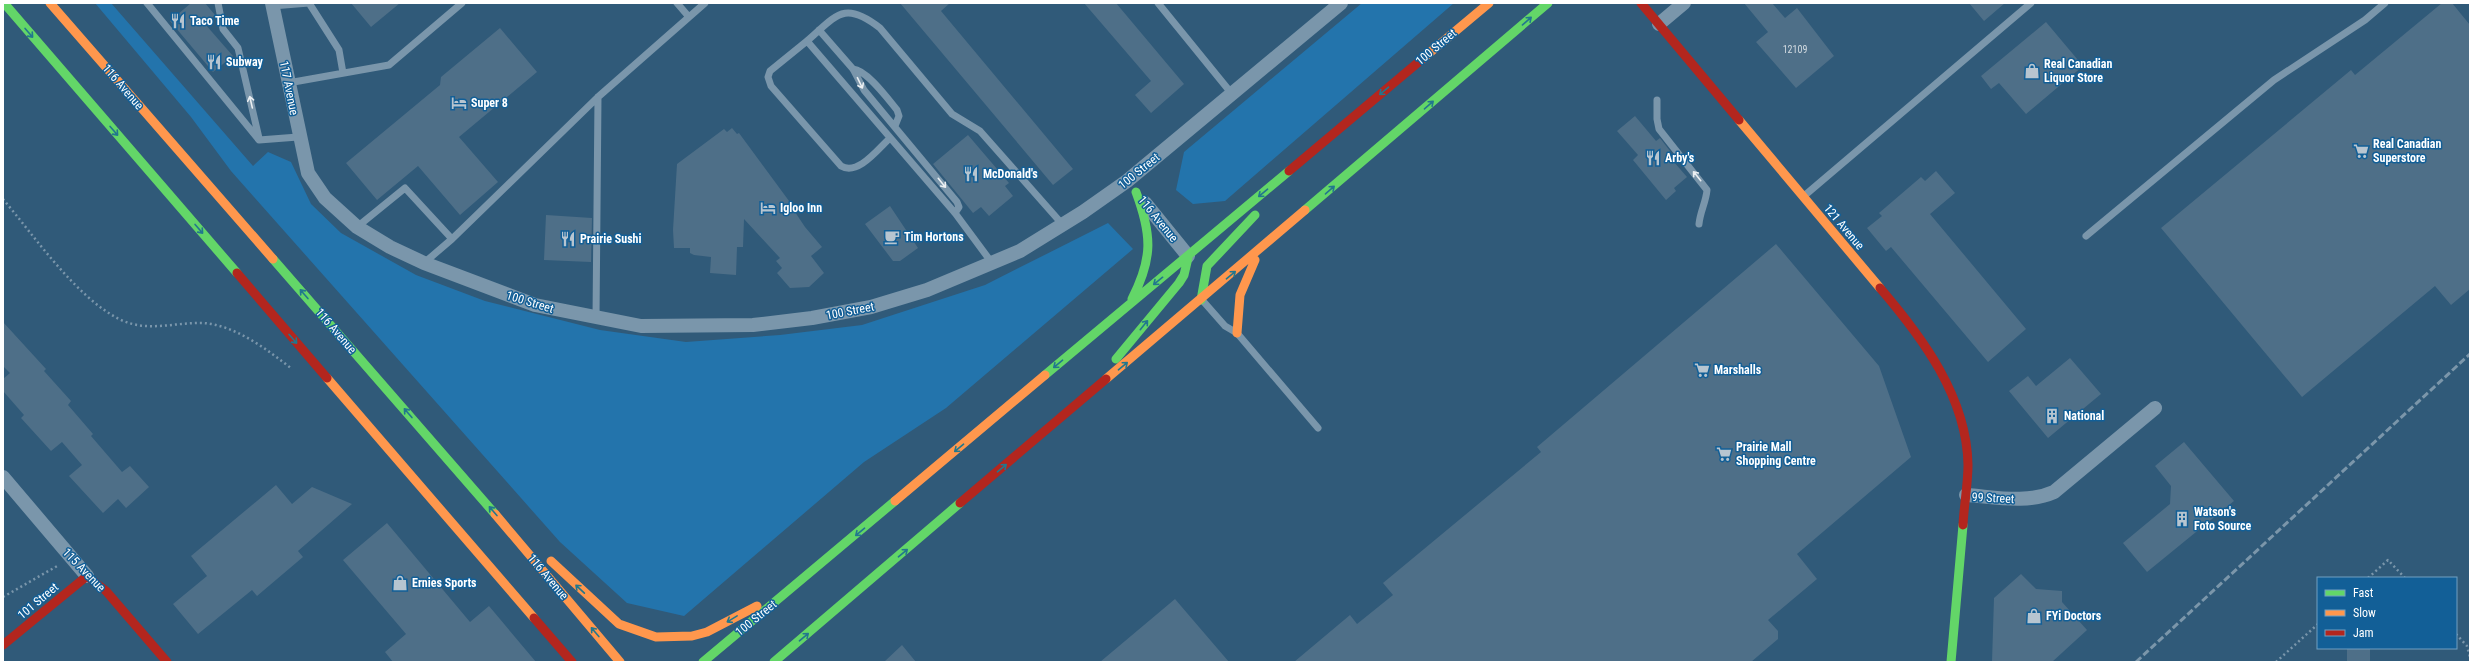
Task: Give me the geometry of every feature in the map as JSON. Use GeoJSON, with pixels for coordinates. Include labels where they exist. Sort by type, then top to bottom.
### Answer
{"type":"FeatureCollection","features":[{"type":"Feature","properties":{"kind":"main road"},"geometry":{"type":"LineString","coordinates":[[4,3],[572,662]]}},
{"type":"Feature","properties":{"kind":"main road","name":"116 Avenue"},"geometry":{"type":"LineString","coordinates":[[50,3],[505,525],[620,662]]}},
{"type":"Feature","properties":{"kind":"main road","name":"100 Street"},"geometry":{"type":"LineString","coordinates":[[703,662],[792,589],[1130,303],[1489,3]]}},
{"type":"Feature","properties":{"kind":"main road"},"geometry":{"type":"LineString","coordinates":[[775,662],[1548,3]]}},
{"type":"Feature","properties":{"kind":"main road","name":"121 Avenue"},"geometry":{"type":"LineString","coordinates":[[1641,3],[1907,320],[1933,357],[1962,423],[1968,464],[1966,496]]}},
{"type":"Feature","properties":{"kind":"main road"},"geometry":{"type":"LineString","coordinates":[[1201,300],[1208,266],[1320,145]]}},
{"type":"Feature","properties":{"kind":"main road"},"geometry":{"type":"LineString","coordinates":[[1130,303],[1144,274],[1151,240],[1149,228],[1131,187]]}},
{"type":"Feature","properties":{"kind":"main road"},"geometry":{"type":"LineString","coordinates":[[1236,332],[1237,313],[1243,279],[1261,249]]}},
{"type":"Feature","properties":{"kind":"main road"},"geometry":{"type":"LineString","coordinates":[[1084,399],[1179,283],[1184,275],[1188,256]]}},
{"type":"Feature","properties":{"kind":"main road","name":"99 Street"},"geometry":{"type":"LineString","coordinates":[[1951,662],[1966,496]]}},
{"type":"Feature","properties":{"kind":"main road"},"geometry":{"type":"LineString","coordinates":[[505,525],[547,557],[619,624],[656,637],[692,636],[707,632],[792,589]]}},
{"type":"Feature","properties":{"kind":"main road","name":"101 Street"},"geometry":{"type":"LineString","coordinates":[[3,645],[87,576]]}},
{"type":"Feature","properties":{"kind":"main road","name":"115 Avenue"},"geometry":{"type":"LineString","coordinates":[[87,576],[106,592],[167,662]]}},
{"type":"Feature","properties":{"kind":"street","name":"100 Street"},"geometry":{"type":"LineString","coordinates":[[308,173],[325,198],[357,227],[390,247],[424,263],[535,305],[596,319],[641,326],[753,325],[812,318],[871,307],[927,290],[1020,251],[1131,187],[1232,94],[1340,3]]}},
{"type":"Feature","properties":{"kind":"street"},"geometry":{"type":"LineString","coordinates":[[1659,24],[1684,3]]}},
{"type":"Feature","properties":{"kind":"street","name":"117 Avenue"},"geometry":{"type":"LineString","coordinates":[[272,4],[298,137],[308,173]]}},
{"type":"Feature","properties":{"kind":"street","name":"116 Avenue"},"geometry":{"type":"LineString","coordinates":[[1131,187],[1188,256]]}},
{"type":"Feature","properties":{"kind":"street","name":"99 Street"},"geometry":{"type":"LineString","coordinates":[[1966,496],[2026,500],[2043,497],[2054,492],[2155,408]]}},
{"type":"Feature","properties":{"kind":"street","name":"115 Avenue"},"geometry":{"type":"LineString","coordinates":[[3,477],[87,576]]}},
{"type":"Feature","properties":{"kind":"lane"},"geometry":{"type":"LineString","coordinates":[[147,3],[259,140]]}},
{"type":"Feature","properties":{"kind":"lane"},"geometry":{"type":"LineString","coordinates":[[218,3],[223,29],[238,48],[259,140]]}},
{"type":"Feature","properties":{"kind":"lane"},"geometry":{"type":"LineString","coordinates":[[272,4],[309,3],[339,50],[343,73]]}},
{"type":"Feature","properties":{"kind":"lane"},"geometry":{"type":"LineString","coordinates":[[288,83],[389,65],[462,3]]}},
{"type":"Feature","properties":{"kind":"lane"},"geometry":{"type":"LineString","coordinates":[[677,3],[689,17]]}},
{"type":"Feature","properties":{"kind":"lane"},"geometry":{"type":"LineString","coordinates":[[424,263],[452,239],[598,97],[705,3]]}},
{"type":"Feature","properties":{"kind":"lane"},"geometry":{"type":"LineString","coordinates":[[1158,3],[1232,94]]}},
{"type":"Feature","properties":{"kind":"lane"},"geometry":{"type":"LineString","coordinates":[[1803,197],[2031,3]]}},
{"type":"Feature","properties":{"kind":"lane"},"geometry":{"type":"LineString","coordinates":[[2086,236],[2274,80],[2365,20],[2385,3]]}},
{"type":"Feature","properties":{"kind":"lane"},"geometry":{"type":"LineString","coordinates":[[890,138],[856,168],[848,170],[841,166],[771,86],[768,77],[770,71],[838,14],[847,11],[867,17],[880,28],[952,114],[980,131],[1063,225]]}},
{"type":"Feature","properties":{"kind":"lane"},"geometry":{"type":"LineString","coordinates":[[819,30],[853,69],[864,90],[957,202],[959,207],[955,213]]}},
{"type":"Feature","properties":{"kind":"lane"},"geometry":{"type":"LineString","coordinates":[[807,41],[955,213],[992,263]]}},
{"type":"Feature","properties":{"kind":"lane"},"geometry":{"type":"LineString","coordinates":[[853,69],[859,69],[868,77],[897,110],[899,116],[895,126]]}},
{"type":"Feature","properties":{"kind":"lane"},"geometry":{"type":"LineString","coordinates":[[596,319],[598,97]]}},
{"type":"Feature","properties":{"kind":"lane"},"geometry":{"type":"LineString","coordinates":[[1657,100],[1657,119],[1659,129],[1707,190],[1706,199],[1700,211],[1699,224]]}},
{"type":"Feature","properties":{"kind":"lane"},"geometry":{"type":"LineString","coordinates":[[259,140],[298,137]]}},
{"type":"Feature","properties":{"kind":"lane"},"geometry":{"type":"LineString","coordinates":[[357,227],[404,188],[452,239]]}},
{"type":"Feature","properties":{"kind":"lane"},"geometry":{"type":"LineString","coordinates":[[1201,300],[1225,326],[1236,332],[1318,428]]}},
{"type":"Feature","properties":{"kind":"path"},"geometry":{"type":"LineString","coordinates":[[3,200],[74,283],[98,305],[120,319],[141,326],[162,327],[203,323],[222,327],[250,342],[292,370]]}},
{"type":"Feature","properties":{"kind":"path"},"geometry":{"type":"LineString","coordinates":[[3,597],[31,579],[71,558]]}},
{"type":"Feature","properties":{"kind":"path"},"geometry":{"type":"LineString","coordinates":[[2369,577],[2388,560],[2404,577]]}},
{"type":"Feature","properties":{"kind":"path"},"geometry":{"type":"LineString","coordinates":[[2276,662],[2317,625]]}},
{"type":"Feature","properties":{"kind":"path"},"geometry":{"type":"LineString","coordinates":[[2457,635],[2467,646],[2470,657]]}},
{"type":"Feature","properties":{"kind":"shaded area"},"geometry":{"type":"Polygon","coordinates":[[[95,3],[111,3],[253,166],[268,152],[291,162],[311,204],[341,233],[416,275],[485,301],[600,330],[686,342],[780,335],[862,325],[985,285],[1108,223],[1133,249],[946,408],[864,462],[684,616],[627,603],[560,542],[231,171],[191,117],[95,3]]]}},
{"type":"Feature","properties":{"kind":"shaded area"},"geometry":{"type":"Polygon","coordinates":[[[1362,3],[1454,3],[1225,201],[1193,204],[1176,190],[1184,152],[1362,3]]]}},
{"type":"Feature","properties":{"kind":"building"},"geometry":{"type":"Polygon","coordinates":[[[191,3],[205,3],[215,15],[205,24],[233,56],[213,72],[170,21],[191,3]]]}},
{"type":"Feature","properties":{"kind":"building"},"geometry":{"type":"Polygon","coordinates":[[[351,3],[400,3],[371,27],[351,3]]]}},
{"type":"Feature","properties":{"kind":"building"},"geometry":{"type":"Polygon","coordinates":[[[900,3],[950,3],[941,11],[1073,169],[1053,185],[900,3]]]}},
{"type":"Feature","properties":{"kind":"building"},"geometry":{"type":"Polygon","coordinates":[[[1084,3],[1116,3],[1184,84],[1151,113],[1135,95],[1151,81],[1084,3]]]}},
{"type":"Feature","properties":{"kind":"building"},"geometry":{"type":"Polygon","coordinates":[[[1744,3],[1772,3],[1785,18],[1797,8],[1834,56],[1796,88],[1756,42],[1768,32],[1744,3]]]}},
{"type":"Feature","properties":{"kind":"building"},"geometry":{"type":"Polygon","coordinates":[[[1969,3],[2005,3],[1984,21],[1969,3]]]}},
{"type":"Feature","properties":{"kind":"building","name":"Real Canadian Superstore"},"geometry":{"type":"Polygon","coordinates":[[[2442,3],[2452,3],[2470,25],[2470,289],[2451,305],[2435,286],[2302,397],[2161,228],[2351,70],[2355,75],[2442,3]]]}},
{"type":"Feature","properties":{"kind":"building","name":"Real Canadian Liquor Store"},"geometry":{"type":"Polygon","coordinates":[[[2046,22],[2083,66],[2026,114],[1999,83],[1991,89],[1981,76],[2046,22]]]}},
{"type":"Feature","properties":{"kind":"building","name":"Super 8"},"geometry":{"type":"Polygon","coordinates":[[[500,28],[537,72],[459,137],[498,182],[460,215],[418,166],[377,200],[346,163],[440,85],[441,77],[500,28]]]}},
{"type":"Feature","properties":{"kind":"building","name":"Arby's"},"geometry":{"type":"Polygon","coordinates":[[[1635,116],[1656,141],[1660,138],[1670,151],[1667,154],[1687,177],[1674,188],[1676,191],[1666,200],[1633,160],[1638,155],[1617,131],[1635,116]]]}},
{"type":"Feature","properties":{"kind":"building","name":"Igloo Inn"},"geometry":{"type":"Polygon","coordinates":[[[732,128],[737,134],[739,133],[792,205],[791,206],[805,227],[822,247],[811,256],[824,273],[809,287],[790,288],[777,273],[782,268],[776,261],[780,258],[744,219],[743,247],[737,247],[736,275],[710,273],[711,257],[694,255],[690,253],[690,248],[674,248],[673,230],[677,164],[724,129],[727,132],[732,128]]]}},
{"type":"Feature","properties":{"kind":"building","name":"McDonald's"},"geometry":{"type":"Polygon","coordinates":[[[968,135],[1009,183],[1005,186],[1013,196],[989,216],[981,207],[973,213],[933,164],[968,135]]]}},
{"type":"Feature","properties":{"kind":"building"},"geometry":{"type":"Polygon","coordinates":[[[1936,171],[1955,193],[1930,214],[2026,329],[1988,362],[1891,247],[1886,251],[1867,228],[1882,216],[1879,213],[1921,177],[1925,181],[1936,171]]]}},
{"type":"Feature","properties":{"kind":"building","name":"Tim Hortons"},"geometry":{"type":"Polygon","coordinates":[[[890,206],[918,248],[900,261],[893,261],[865,224],[890,206]]]}},
{"type":"Feature","properties":{"kind":"building","name":"Prairie Sushi"},"geometry":{"type":"Polygon","coordinates":[[[546,215],[592,218],[591,262],[544,260],[546,215]]]}},
{"type":"Feature","properties":{"kind":"building","name":"Prairie Mall Shopping Centre"},"geometry":{"type":"Polygon","coordinates":[[[1776,244],[1879,366],[1911,457],[1797,554],[1817,579],[1768,620],[1778,631],[1778,639],[1751,662],[1294,662],[1350,615],[1357,624],[1393,595],[1383,583],[1541,452],[1537,447],[1776,244]]]}},
{"type":"Feature","properties":{"kind":"building"},"geometry":{"type":"Polygon","coordinates":[[[3,322],[46,369],[44,371],[71,401],[68,405],[93,434],[91,436],[122,472],[130,466],[149,487],[126,508],[118,499],[103,513],[69,476],[82,465],[62,442],[51,451],[21,418],[24,415],[3,391],[3,379],[10,373],[3,366],[3,322]]]}},
{"type":"Feature","properties":{"kind":"building","name":"National"},"geometry":{"type":"Polygon","coordinates":[[[2070,358],[2101,394],[2048,438],[2009,391],[2028,376],[2036,386],[2070,358]]]}},
{"type":"Feature","properties":{"kind":"building","name":"Watson's Foto Source"},"geometry":{"type":"Polygon","coordinates":[[[2184,442],[2234,501],[2147,572],[2123,543],[2170,504],[2171,486],[2155,466],[2184,442]]]}},
{"type":"Feature","properties":{"kind":"building"},"geometry":{"type":"Polygon","coordinates":[[[276,485],[292,504],[312,487],[352,504],[298,551],[303,557],[257,596],[252,590],[198,634],[173,604],[207,576],[191,556],[276,485]]]}},
{"type":"Feature","properties":{"kind":"building","name":"Ernies Sports"},"geometry":{"type":"Polygon","coordinates":[[[387,523],[470,622],[489,606],[536,662],[393,662],[385,652],[406,634],[343,560],[387,523]]]}},
{"type":"Feature","properties":{"kind":"building","name":"FYi Doctors"},"geometry":{"type":"Polygon","coordinates":[[[2021,574],[2036,589],[2062,591],[2062,602],[2087,630],[2052,662],[1992,662],[1994,598],[2021,574]]]}},
{"type":"Feature","properties":{"kind":"building"},"geometry":{"type":"Polygon","coordinates":[[[1175,599],[1229,662],[1100,662],[1175,599]]]}},
{"type":"Feature","properties":{"kind":"building"},"geometry":{"type":"Polygon","coordinates":[[[902,645],[916,662],[884,662],[902,645]]]}},
{"type":"Feature","properties":{"kind":"building"},"geometry":{"type":"Polygon","coordinates":[[[2347,649],[2370,649],[2370,662],[2347,662],[2347,649]]]}},
{"type":"Feature","properties":{"kind":"railway"},"geometry":{"type":"LineString","coordinates":[[2136,662],[2470,354]]}},
{"type":"Feature","properties":{"kind":"traffic: fast"},"geometry":{"type":"LineString","coordinates":[[4,3],[237,273]]}},
{"type":"Feature","properties":{"kind":"traffic: fast"},"geometry":{"type":"LineString","coordinates":[[1305,210],[1548,3]]}},
{"type":"Feature","properties":{"kind":"traffic: fast"},"geometry":{"type":"LineString","coordinates":[[1045,375],[1289,171]]}},
{"type":"Feature","properties":{"kind":"traffic: fast"},"geometry":{"type":"LineString","coordinates":[[1132,299],[1144,271],[1148,246],[1145,221],[1136,192]]}},
{"type":"Feature","properties":{"kind":"traffic: fast"},"geometry":{"type":"LineString","coordinates":[[1201,300],[1207,266],[1255,215]]}},
{"type":"Feature","properties":{"kind":"traffic: fast"},"geometry":{"type":"LineString","coordinates":[[1116,359],[1179,283],[1184,275],[1188,258]]}},
{"type":"Feature","properties":{"kind":"traffic: fast"},"geometry":{"type":"LineString","coordinates":[[273,259],[495,514]]}},
{"type":"Feature","properties":{"kind":"traffic: fast"},"geometry":{"type":"LineString","coordinates":[[703,662],[895,501]]}},
{"type":"Feature","properties":{"kind":"traffic: fast"},"geometry":{"type":"LineString","coordinates":[[774,662],[960,503]]}},
{"type":"Feature","properties":{"kind":"traffic: fast"},"geometry":{"type":"LineString","coordinates":[[1951,662],[1963,525]]}},
{"type":"Feature","properties":{"kind":"traffic: slow"},"geometry":{"type":"LineString","coordinates":[[50,3],[273,259]]}},
{"type":"Feature","properties":{"kind":"traffic: slow"},"geometry":{"type":"LineString","coordinates":[[1421,60],[1489,3]]}},
{"type":"Feature","properties":{"kind":"traffic: slow"},"geometry":{"type":"LineString","coordinates":[[1739,120],[1880,288]]}},
{"type":"Feature","properties":{"kind":"traffic: slow"},"geometry":{"type":"LineString","coordinates":[[1106,379],[1305,210]]}},
{"type":"Feature","properties":{"kind":"traffic: slow"},"geometry":{"type":"LineString","coordinates":[[1237,333],[1240,295],[1255,260]]}},
{"type":"Feature","properties":{"kind":"traffic: slow"},"geometry":{"type":"LineString","coordinates":[[895,501],[1045,375]]}},
{"type":"Feature","properties":{"kind":"traffic: slow"},"geometry":{"type":"LineString","coordinates":[[327,378],[534,618]]}},
{"type":"Feature","properties":{"kind":"traffic: slow"},"geometry":{"type":"LineString","coordinates":[[495,514],[620,662]]}},
{"type":"Feature","properties":{"kind":"traffic: slow"},"geometry":{"type":"LineString","coordinates":[[551,561],[619,624],[656,637],[692,636],[707,632],[757,606]]}},
{"type":"Feature","properties":{"kind":"traffic: jam"},"geometry":{"type":"LineString","coordinates":[[1641,3],[1739,120]]}},
{"type":"Feature","properties":{"kind":"traffic: jam"},"geometry":{"type":"LineString","coordinates":[[1289,171],[1421,60]]}},
{"type":"Feature","properties":{"kind":"traffic: jam"},"geometry":{"type":"LineString","coordinates":[[237,273],[327,378]]}},
{"type":"Feature","properties":{"kind":"traffic: jam"},"geometry":{"type":"LineString","coordinates":[[1880,288],[1926,348],[1951,392],[1960,416],[1966,440],[1968,465],[1963,525]]}},
{"type":"Feature","properties":{"kind":"traffic: jam"},"geometry":{"type":"LineString","coordinates":[[960,503],[1106,379]]}},
{"type":"Feature","properties":{"kind":"traffic: jam"},"geometry":{"type":"LineString","coordinates":[[3,645],[87,576],[106,591],[167,662]]}},
{"type":"Feature","properties":{"kind":"traffic: jam"},"geometry":{"type":"LineString","coordinates":[[534,618],[572,662]]}},
{"type":"Feature","properties":{"kind":"place","name":"Taco Time"},"geometry":{"type":"Point","coordinates":[178,21]}},
{"type":"Feature","properties":{"kind":"place","name":"Subway"},"geometry":{"type":"Point","coordinates":[214,62]}},
{"type":"Feature","properties":{"kind":"place","name":"Real Canadian Liquor Store"},"geometry":{"type":"Point","coordinates":[2032,71]}},
{"type":"Feature","properties":{"kind":"place","name":"Super 8"},"geometry":{"type":"Point","coordinates":[459,103]}},
{"type":"Feature","properties":{"kind":"place","name":"Real Canadian Superstore"},"geometry":{"type":"Point","coordinates":[2361,151]}},
{"type":"Feature","properties":{"kind":"place","name":"Arby's"},"geometry":{"type":"Point","coordinates":[1653,158]}},
{"type":"Feature","properties":{"kind":"place","name":"McDonald's"},"geometry":{"type":"Point","coordinates":[971,174]}},
{"type":"Feature","properties":{"kind":"place","name":"Igloo Inn"},"geometry":{"type":"Point","coordinates":[768,208]}},
{"type":"Feature","properties":{"kind":"place","name":"Tim Hortons"},"geometry":{"type":"Point","coordinates":[892,237]}},
{"type":"Feature","properties":{"kind":"place","name":"Prairie Sushi"},"geometry":{"type":"Point","coordinates":[568,239]}},
{"type":"Feature","properties":{"kind":"place","name":"Marshalls"},"geometry":{"type":"Point","coordinates":[1702,370]}},
{"type":"Feature","properties":{"kind":"place","name":"National"},"geometry":{"type":"Point","coordinates":[2052,416]}},
{"type":"Feature","properties":{"kind":"place","name":"Prairie Mall Shopping Centre"},"geometry":{"type":"Point","coordinates":[1724,454]}},
{"type":"Feature","properties":{"kind":"place","name":"Watson's Foto Source"},"geometry":{"type":"Point","coordinates":[2182,519]}},
{"type":"Feature","properties":{"kind":"place","name":"Ernies Sports"},"geometry":{"type":"Point","coordinates":[400,583]}},
{"type":"Feature","properties":{"kind":"place","name":"FYi Doctors"},"geometry":{"type":"Point","coordinates":[2034,616]}}]}
